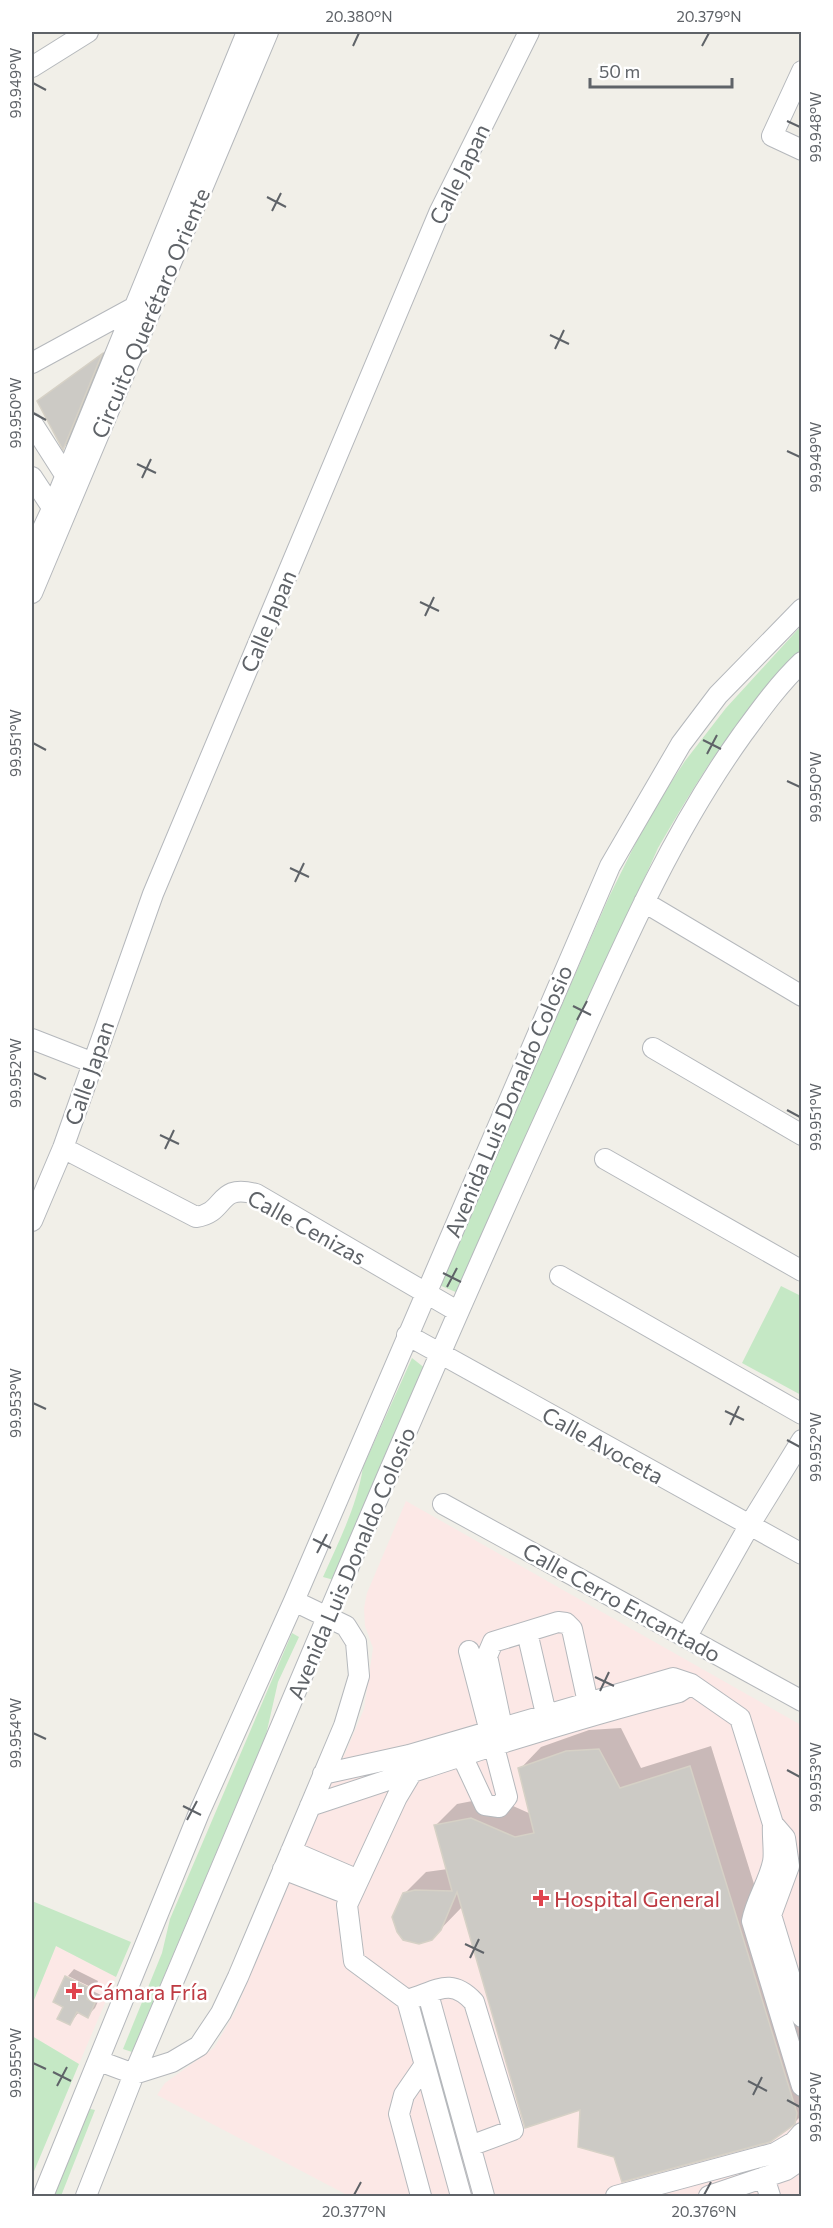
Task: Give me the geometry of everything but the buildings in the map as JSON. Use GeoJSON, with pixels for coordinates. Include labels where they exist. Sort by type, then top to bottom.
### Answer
{"type":"FeatureCollection","features":[{"type":"Feature","properties":{"kind":"street"},"geometry":{"type":"LineString","coordinates":[[32,67],[88,32]]}},
{"type":"Feature","properties":{"kind":"street","name":"Circuito Querétaro Oriente"},"geometry":{"type":"LineString","coordinates":[[32,593],[57,515],[133,308],[247,32]]}},
{"type":"Feature","properties":{"kind":"street","name":"Circuito Querétaro Oriente"},"geometry":{"type":"LineString","coordinates":[[70,482],[268,32]]}},
{"type":"Feature","properties":{"kind":"street","name":"Calle Japan"},"geometry":{"type":"LineString","coordinates":[[32,1221],[63,1148],[91,1062],[153,894],[439,213],[529,32]]}},
{"type":"Feature","properties":{"kind":"street"},"geometry":{"type":"LineString","coordinates":[[801,71],[772,136],[801,150]]}},
{"type":"Feature","properties":{"kind":"street"},"geometry":{"type":"LineString","coordinates":[[32,363],[133,308]]}},
{"type":"Feature","properties":{"kind":"street"},"geometry":{"type":"LineString","coordinates":[[32,423],[70,482]]}},
{"type":"Feature","properties":{"kind":"street"},"geometry":{"type":"LineString","coordinates":[[32,477],[57,515]]}},
{"type":"Feature","properties":{"kind":"street","name":"Circuito Querétaro Oriente"},"geometry":{"type":"LineString","coordinates":[[32,552],[57,515]]}},
{"type":"Feature","properties":{"kind":"street","name":"Avenida Luis Donaldo Colosio"},"geometry":{"type":"LineString","coordinates":[[43,2196],[199,1813],[294,1601],[406,1335],[610,866],[681,744],[718,694],[801,609]]}},
{"type":"Feature","properties":{"kind":"street","name":"Avenida Luis Donaldo Colosio"},"geometry":{"type":"LineString","coordinates":[[86,2196],[134,2074],[457,1311],[644,902],[682,827],[717,770],[766,701],[801,662]]}},
{"type":"Feature","properties":{"kind":"street"},"geometry":{"type":"LineString","coordinates":[[644,902],[801,996]]}},
{"type":"Feature","properties":{"kind":"street"},"geometry":{"type":"LineString","coordinates":[[32,1039],[91,1062]]}},
{"type":"Feature","properties":{"kind":"street"},"geometry":{"type":"LineString","coordinates":[[653,1048],[801,1135]]}},
{"type":"Feature","properties":{"kind":"street","name":"Calle Cenizas"},"geometry":{"type":"LineString","coordinates":[[63,1148],[196,1217],[208,1216],[230,1192],[241,1190],[256,1194],[457,1311]]}},
{"type":"Feature","properties":{"kind":"street"},"geometry":{"type":"LineString","coordinates":[[605,1159],[801,1271]]}},
{"type":"Feature","properties":{"kind":"street"},"geometry":{"type":"LineString","coordinates":[[560,1276],[801,1414]]}},
{"type":"Feature","properties":{"kind":"street","name":"Calle Avoceta"},"geometry":{"type":"LineString","coordinates":[[406,1335],[801,1554]]}},
{"type":"Feature","properties":{"kind":"street"},"geometry":{"type":"LineString","coordinates":[[687,1636],[801,1440]]}},
{"type":"Feature","properties":{"kind":"street","name":"Calle Cerro Encantado"},"geometry":{"type":"LineString","coordinates":[[443,1504],[687,1636],[801,1701]]}},
{"type":"Feature","properties":{"kind":"street"},"geometry":{"type":"LineString","coordinates":[[99,2061],[134,2074],[172,2062],[199,2046],[221,2013],[284,1869],[344,1726],[359,1676],[356,1642],[346,1626],[294,1601]]}},
{"type":"Feature","properties":{"kind":"street"},"geometry":{"type":"LineString","coordinates":[[463,1758],[485,1805],[499,1807],[507,1797],[496,1734],[487,1656],[488,1648],[493,1642],[558,1622],[566,1623],[572,1629],[589,1708]]}},
{"type":"Feature","properties":{"kind":"street"},"geometry":{"type":"LineString","coordinates":[[527,1632],[546,1714]]}},
{"type":"Feature","properties":{"kind":"street"},"geometry":{"type":"LineString","coordinates":[[469,1651],[496,1734]]}},
{"type":"Feature","properties":{"kind":"street"},"geometry":{"type":"LineString","coordinates":[[310,1806],[412,1772],[463,1758],[496,1734],[546,1714],[679,1692],[691,1684],[740,1718],[783,1834],[789,1866],[771,1915],[801,2017]]}},
{"type":"Feature","properties":{"kind":"street"},"geometry":{"type":"LineString","coordinates":[[322,1774],[496,1734],[589,1708]]}},
{"type":"Feature","properties":{"kind":"street"},"geometry":{"type":"LineString","coordinates":[[412,1772],[397,1797],[374,1850],[353,1887],[346,1905],[354,1961],[406,2000],[460,2192],[483,2190],[428,1994]]}},
{"type":"Feature","properties":{"kind":"street"},"geometry":{"type":"LineString","coordinates":[[783,1834],[754,1908],[752,1921],[801,2086]]}},
{"type":"Feature","properties":{"kind":"street"},"geometry":{"type":"LineString","coordinates":[[291,1851],[353,1887]]}},
{"type":"Feature","properties":{"kind":"street"},"geometry":{"type":"LineString","coordinates":[[284,1869],[353,1887]]}},
{"type":"Feature","properties":{"kind":"street"},"geometry":{"type":"LineString","coordinates":[[406,2000],[451,1986],[462,1989],[474,2002],[513,2130],[470,2146]]}},
{"type":"Feature","properties":{"kind":"street"},"geometry":{"type":"LineString","coordinates":[[421,2196],[399,2114],[404,2095],[424,2066]]}},
{"type":"Feature","properties":{"kind":"street"},"geometry":{"type":"LineString","coordinates":[[435,2105],[457,2099]]}},
{"type":"Feature","properties":{"kind":"street"},"geometry":{"type":"LineString","coordinates":[[619,2196],[671,2189],[775,2153],[794,2142],[801,2133]]}},
{"type":"Feature","properties":{"kind":"street"},"geometry":{"type":"LineString","coordinates":[[709,2196],[786,2170],[801,2159]]}},
{"type":"Feature","properties":{"kind":"street"},"geometry":{"type":"LineString","coordinates":[[764,2178],[770,2196]]}},
{"type":"Feature","properties":{"kind":"shaded area","name":"Hospital General"},"geometry":{"type":"Polygon","coordinates":[[[406,1501],[801,1725],[801,2196],[349,2196],[157,2095],[165,2083],[214,2048],[235,2012],[312,1823],[364,1709],[373,1648],[365,1626],[364,1608],[367,1593],[406,1501]]]}},
{"type":"Feature","properties":{"kind":"shaded area","name":"Cámara Fría"},"geometry":{"type":"Polygon","coordinates":[[[56,1946],[116,1977],[79,2064],[32,2036],[32,2005],[56,1946]]]}},
{"type":"Feature","properties":{"kind":"green space"},"geometry":{"type":"Polygon","coordinates":[[[801,626],[801,650],[741,719],[689,795],[658,848],[458,1293],[439,1285],[609,897],[649,816],[685,761],[726,708],[801,626]]]}},
{"type":"Feature","properties":{"kind":"green space"},"geometry":{"type":"Polygon","coordinates":[[[781,1286],[801,1296],[801,1395],[742,1363],[781,1286]]]}},
{"type":"Feature","properties":{"kind":"green space"},"geometry":{"type":"Polygon","coordinates":[[[412,1358],[426,1369],[334,1580],[323,1577],[352,1509],[363,1467],[412,1358]]]}},
{"type":"Feature","properties":{"kind":"green space"},"geometry":{"type":"Polygon","coordinates":[[[292,1633],[299,1637],[278,1682],[266,1735],[132,2052],[123,2049],[162,1953],[170,1919],[292,1633]]]}},
{"type":"Feature","properties":{"kind":"green space"},"geometry":{"type":"Polygon","coordinates":[[[32,1901],[131,1942],[116,1977],[56,1946],[32,2005],[32,1901]]]}},
{"type":"Feature","properties":{"kind":"green space"},"geometry":{"type":"Polygon","coordinates":[[[32,2036],[79,2064],[32,2176],[32,2036]]]}},
{"type":"Feature","properties":{"kind":"green space"},"geometry":{"type":"Polygon","coordinates":[[[86,2108],[95,2110],[61,2196],[51,2196],[86,2108]]]}},
{"type":"Feature","properties":{"kind":"place","name":"Hospital General"},"geometry":{"type":"Point","coordinates":[541,1898]}},
{"type":"Feature","properties":{"kind":"place","name":"Cámara Fría"},"geometry":{"type":"Point","coordinates":[74,1991]}}]}
